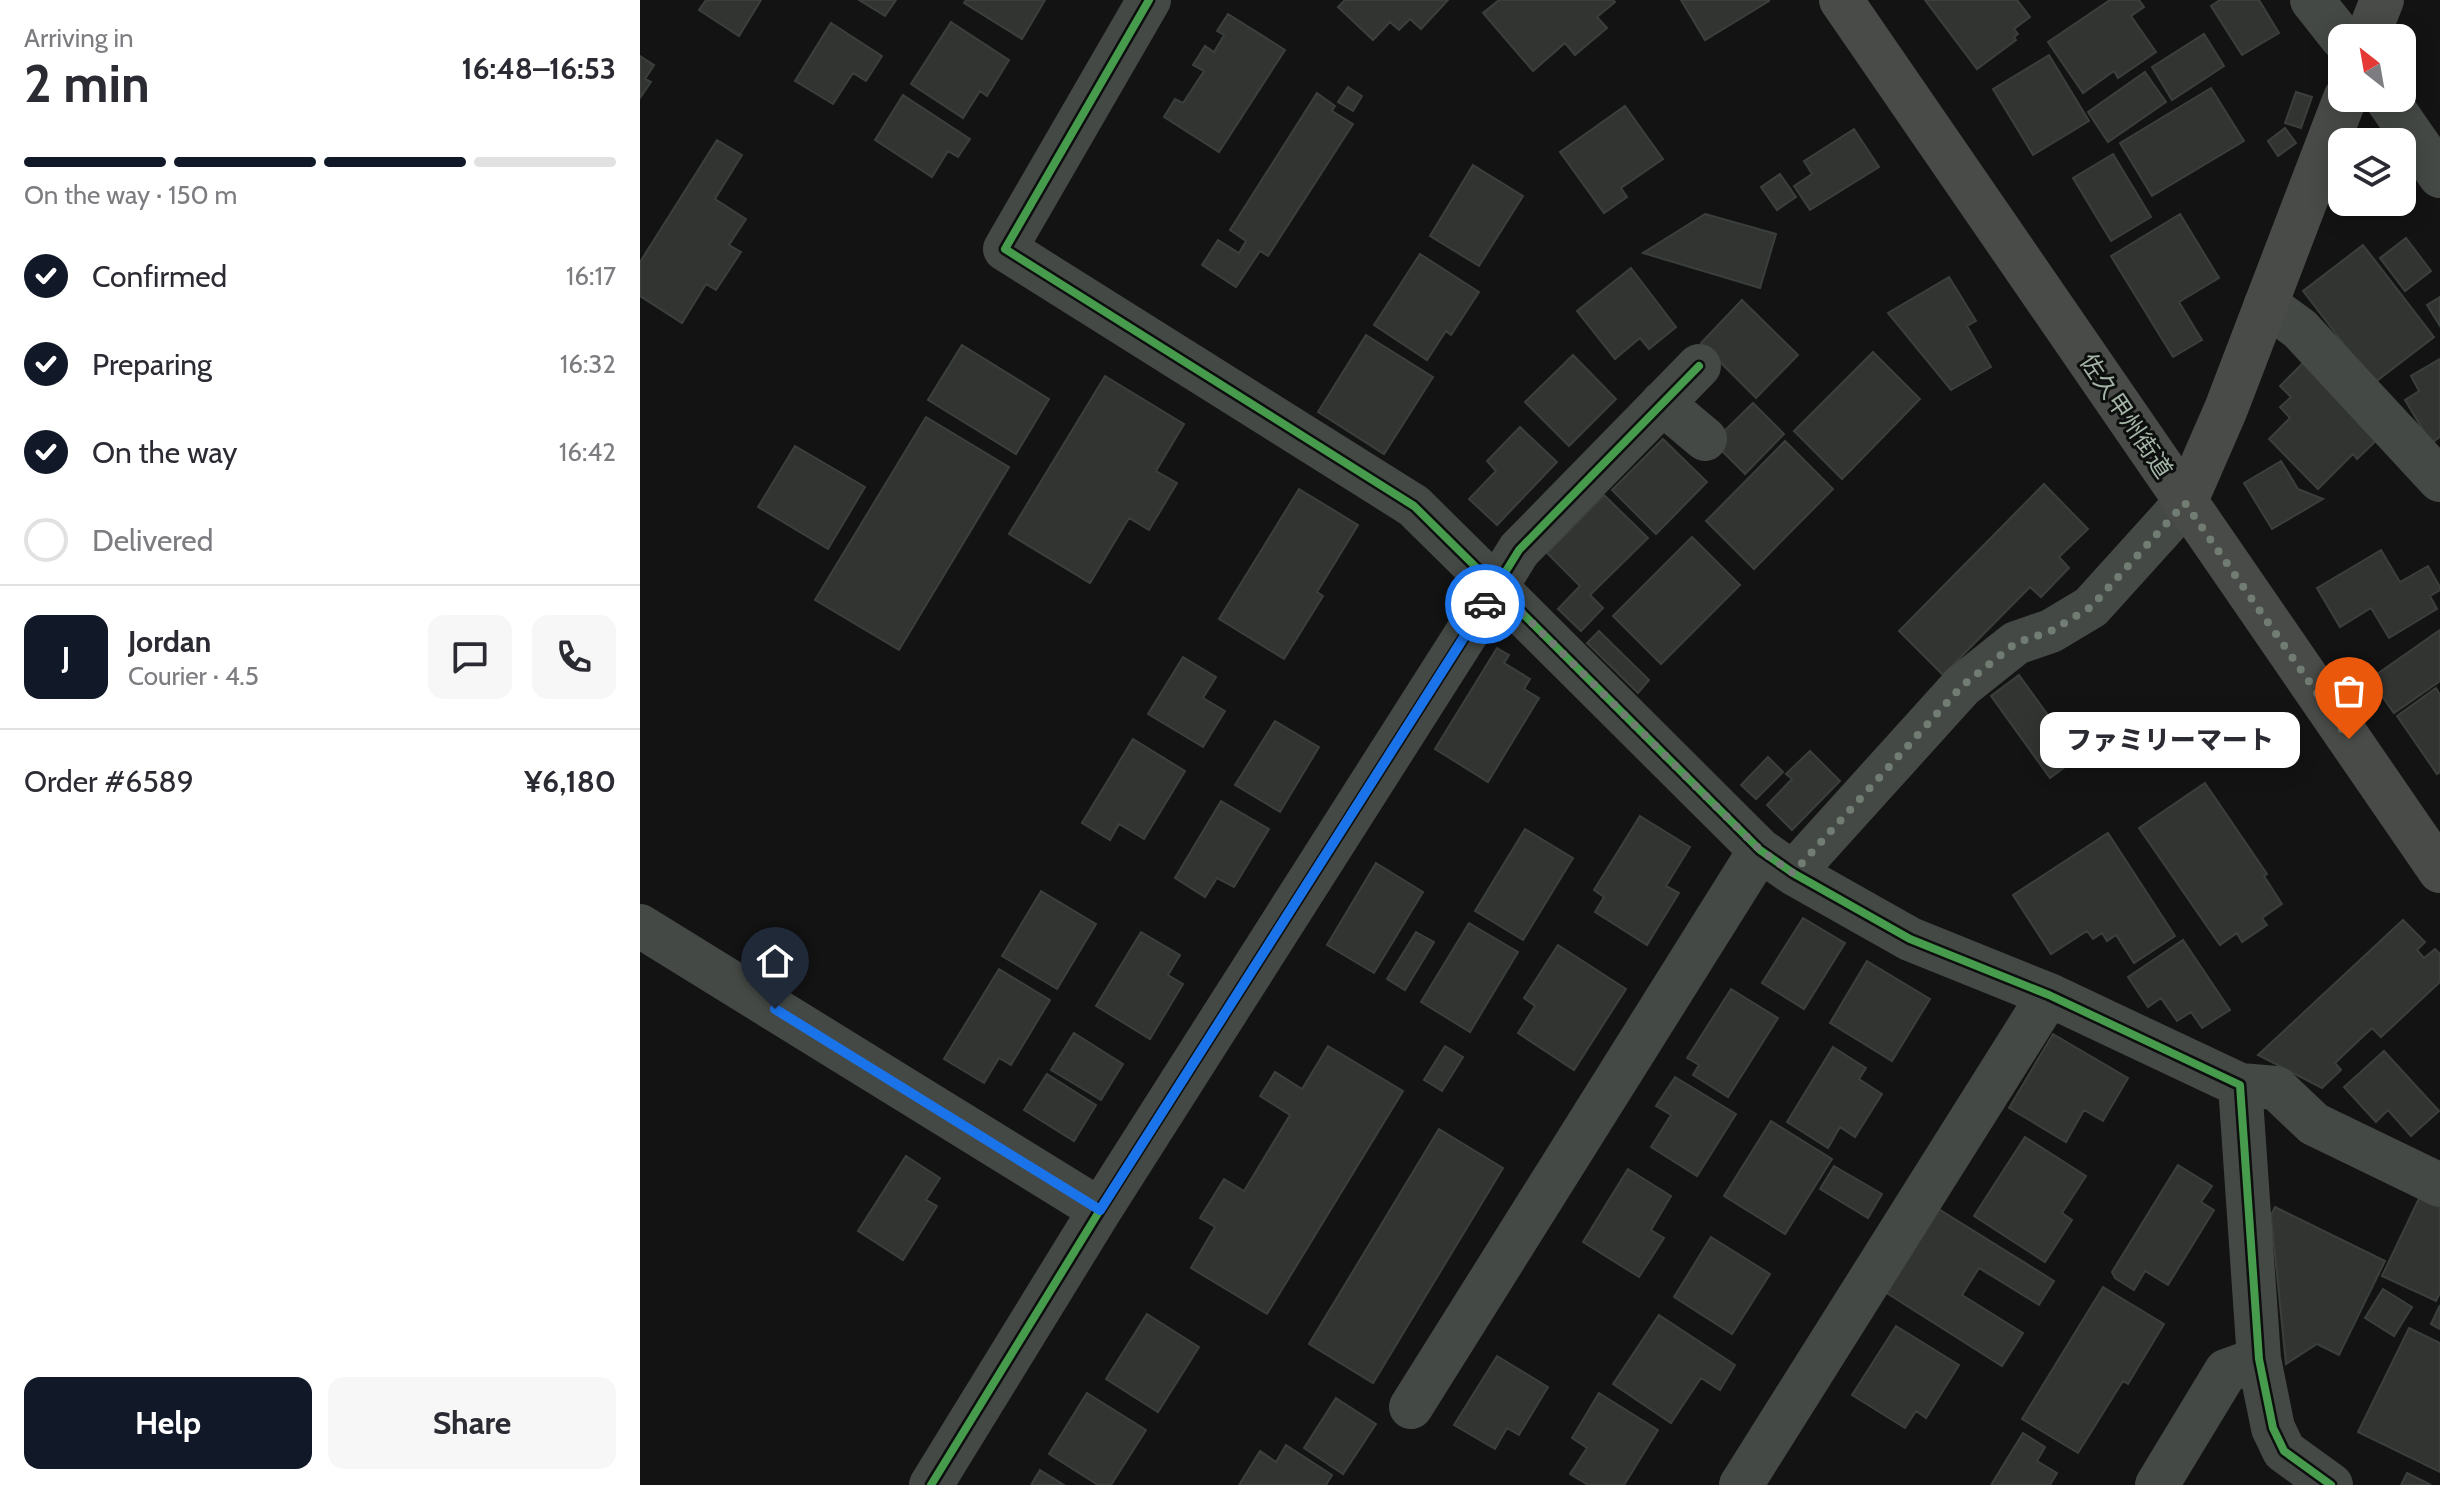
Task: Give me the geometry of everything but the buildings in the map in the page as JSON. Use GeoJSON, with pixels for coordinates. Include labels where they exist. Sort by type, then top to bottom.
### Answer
{"type":"FeatureCollection","features":[{"type":"Feature","properties":{"kind":"street"},"geometry":{"type":"LineString","coordinates":[[1149,0],[1005,249],[1414,506],[1776,862],[1910,939],[2049,995],[2240,1085],[2276,1088],[2314,1124],[2440,1185]]}},
{"type":"Feature","properties":{"kind":"street","name":"佐久甲州街道"},"geometry":{"type":"LineString","coordinates":[[1841,0],[2440,871]]}},
{"type":"Feature","properties":{"kind":"street"},"geometry":{"type":"LineString","coordinates":[[2312,0],[2331,24]]}},
{"type":"Feature","properties":{"kind":"street"},"geometry":{"type":"LineString","coordinates":[[2373,24],[2382,0]]}},
{"type":"Feature","properties":{"kind":"street"},"geometry":{"type":"LineString","coordinates":[[1411,1407],[1776,862],[1962,686],[2016,643],[2051,631],[2091,607],[2185,503],[2226,409],[2340,112]]}},
{"type":"Feature","properties":{"kind":"street"},"geometry":{"type":"LineString","coordinates":[[2396,112],[2440,176]]}},
{"type":"Feature","properties":{"kind":"street"},"geometry":{"type":"LineString","coordinates":[[2266,304],[2300,329],[2440,480]]}},
{"type":"Feature","properties":{"kind":"street"},"geometry":{"type":"LineString","coordinates":[[931,1485],[1100,1210],[1519,550],[1699,366]]}},
{"type":"Feature","properties":{"kind":"street"},"geometry":{"type":"LineString","coordinates":[[1662,403],[1705,439]]}},
{"type":"Feature","properties":{"kind":"street"},"geometry":{"type":"LineString","coordinates":[[640,926],[1100,1210]]}},
{"type":"Feature","properties":{"kind":"street"},"geometry":{"type":"LineString","coordinates":[[1741,1485],[2049,995]]}},
{"type":"Feature","properties":{"kind":"street"},"geometry":{"type":"LineString","coordinates":[[2240,1085],[2259,1359],[2273,1428],[2284,1451],[2331,1485]]}},
{"type":"Feature","properties":{"kind":"street"},"geometry":{"type":"LineString","coordinates":[[2157,1485],[2226,1371],[2259,1359]]}},
{"type":"Feature","properties":{"kind":"cycle path"},"geometry":{"type":"LineString","coordinates":[[1149,0],[1005,249],[1414,506],[1496,587],[1519,550],[1699,366]]}},
{"type":"Feature","properties":{"kind":"cycle path"},"geometry":{"type":"LineString","coordinates":[[931,1485],[1100,1210],[1496,587],[1760,850],[1793,873],[1910,939],[2049,995],[2240,1085],[2259,1359],[2273,1428],[2284,1451],[2331,1485]]}},
{"type":"Feature","properties":{"kind":"way so far"},"geometry":{"type":"LineString","coordinates":[[1485,604],[1496,587],[1760,850],[1793,873],[1962,686],[2016,643],[2051,631],[2091,607],[2185,503],[2349,739]]}},
{"type":"Feature","properties":{"kind":"place","name":"ファミリーマート"},"geometry":{"type":"Point","coordinates":[2349,739]}},
{"type":"Feature","properties":{"kind":"route"},"geometry":{"type":"LineString","coordinates":[[775,1009],[1100,1210],[1485,604]]}}]}
